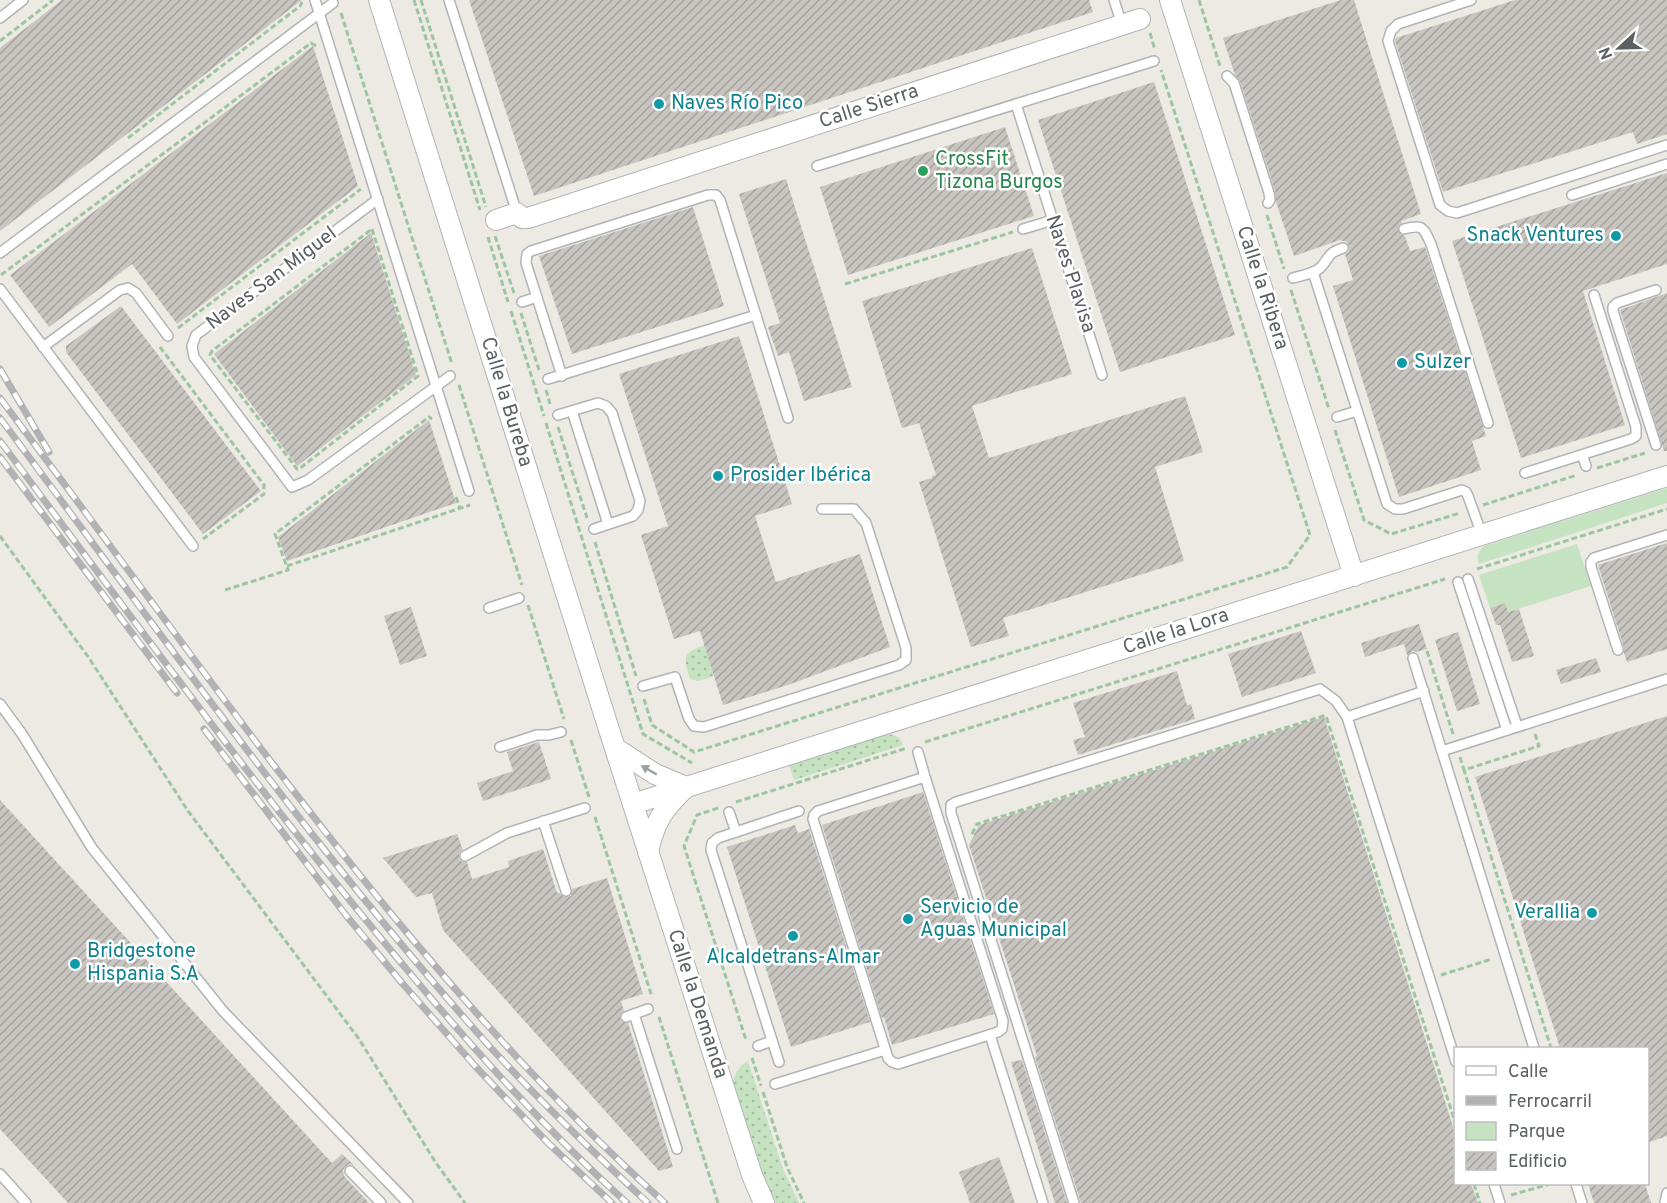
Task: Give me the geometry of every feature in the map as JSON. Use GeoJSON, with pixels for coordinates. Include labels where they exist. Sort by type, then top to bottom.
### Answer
{"type":"FeatureCollection","features":[{"type":"Feature","properties":{"kind":"street","name":"Calle la Bureba"},"geometry":{"type":"LineString","coordinates":[[379,0],[633,804]]}},
{"type":"Feature","properties":{"kind":"street","name":"Calle la Ribera"},"geometry":{"type":"LineString","coordinates":[[1170,0],[1354,576]]}},
{"type":"Feature","properties":{"kind":"street","name":"Calle Sierra"},"geometry":{"type":"LineString","coordinates":[[489,222],[517,213],[522,218],[528,218],[1137,24]]}},
{"type":"Feature","properties":{"kind":"street","name":"Calle la Lora"},"geometry":{"type":"LineString","coordinates":[[633,804],[1667,476]]}},
{"type":"Feature","properties":{"kind":"street"},"geometry":{"type":"LineString","coordinates":[[615,748],[655,774],[686,787]]}},
{"type":"Feature","properties":{"kind":"street","name":"Calle la Lora"},"geometry":{"type":"LineString","coordinates":[[648,852],[660,815],[686,787]]}},
{"type":"Feature","properties":{"kind":"street","name":"Calle la Demanda"},"geometry":{"type":"LineString","coordinates":[[633,804],[752,1175],[764,1203]]}},
{"type":"Feature","properties":{"kind":"lane"},"geometry":{"type":"LineString","coordinates":[[0,18],[23,0]]}},
{"type":"Feature","properties":{"kind":"lane"},"geometry":{"type":"LineString","coordinates":[[315,0],[469,491]]}},
{"type":"Feature","properties":{"kind":"lane"},"geometry":{"type":"LineString","coordinates":[[449,0],[517,213]]}},
{"type":"Feature","properties":{"kind":"lane"},"geometry":{"type":"LineString","coordinates":[[1114,0],[1137,24]]}},
{"type":"Feature","properties":{"kind":"lane"},"geometry":{"type":"LineString","coordinates":[[1471,0],[1398,24],[1391,31],[1388,41],[1440,205],[1448,211],[1457,213],[1667,145]]}},
{"type":"Feature","properties":{"kind":"lane"},"geometry":{"type":"LineString","coordinates":[[0,253],[333,3]]}},
{"type":"Feature","properties":{"kind":"lane"},"geometry":{"type":"LineString","coordinates":[[817,166],[1154,61]]}},
{"type":"Feature","properties":{"kind":"lane"},"geometry":{"type":"LineString","coordinates":[[1227,76],[1234,83],[1259,160],[1269,193],[1268,203]]}},
{"type":"Feature","properties":{"kind":"lane","name":"Naves Plavisa"},"geometry":{"type":"LineString","coordinates":[[1016,104],[1102,375]]}},
{"type":"Feature","properties":{"kind":"lane"},"geometry":{"type":"LineString","coordinates":[[1572,195],[1667,164]]}},
{"type":"Feature","properties":{"kind":"lane"},"geometry":{"type":"LineString","coordinates":[[562,376],[526,263],[527,254],[708,195],[716,195],[720,200],[788,418]]}},
{"type":"Feature","properties":{"kind":"lane","name":"Naves San Miguel"},"geometry":{"type":"LineString","coordinates":[[378,199],[196,335],[192,346],[194,357],[292,487],[308,480],[452,374]]}},
{"type":"Feature","properties":{"kind":"lane"},"geometry":{"type":"LineString","coordinates":[[1023,229],[1053,220]]}},
{"type":"Feature","properties":{"kind":"lane"},"geometry":{"type":"LineString","coordinates":[[1404,230],[1419,226],[1431,244],[1488,423]]}},
{"type":"Feature","properties":{"kind":"lane"},"geometry":{"type":"LineString","coordinates":[[1293,278],[1322,266],[1333,251],[1343,248]]}},
{"type":"Feature","properties":{"kind":"lane"},"geometry":{"type":"LineString","coordinates":[[1312,272],[1387,504],[1395,509],[1403,509],[1462,490],[1466,492],[1482,535]]}},
{"type":"Feature","properties":{"kind":"lane"},"geometry":{"type":"LineString","coordinates":[[43,347],[120,290],[128,288],[136,292],[168,336]]}},
{"type":"Feature","properties":{"kind":"lane"},"geometry":{"type":"LineString","coordinates":[[0,289],[193,546]]}},
{"type":"Feature","properties":{"kind":"lane"},"geometry":{"type":"LineString","coordinates":[[1653,448],[1613,307],[1617,303],[1656,290]]}},
{"type":"Feature","properties":{"kind":"lane"},"geometry":{"type":"LineString","coordinates":[[1525,473],[1636,436],[1636,427],[1594,295]]}},
{"type":"Feature","properties":{"kind":"lane"},"geometry":{"type":"LineString","coordinates":[[520,302],[537,297]]}},
{"type":"Feature","properties":{"kind":"lane"},"geometry":{"type":"LineString","coordinates":[[548,379],[756,315]]}},
{"type":"Feature","properties":{"kind":"lane"},"geometry":{"type":"LineString","coordinates":[[555,411],[572,411],[598,403],[606,406],[612,413],[640,501],[638,510],[633,516],[594,529]]}},
{"type":"Feature","properties":{"kind":"lane"},"geometry":{"type":"LineString","coordinates":[[572,411],[608,524]]}},
{"type":"Feature","properties":{"kind":"lane"},"geometry":{"type":"LineString","coordinates":[[1337,417],[1357,411]]}},
{"type":"Feature","properties":{"kind":"lane"},"geometry":{"type":"LineString","coordinates":[[1582,455],[1587,469]]}},
{"type":"Feature","properties":{"kind":"lane"},"geometry":{"type":"LineString","coordinates":[[643,686],[675,677],[689,719],[694,726],[704,727],[899,665],[906,660],[906,648],[866,523],[854,509],[822,509]]}},
{"type":"Feature","properties":{"kind":"lane"},"geometry":{"type":"LineString","coordinates":[[1618,650],[1591,562],[1594,558],[1667,535]]}},
{"type":"Feature","properties":{"kind":"lane"},"geometry":{"type":"LineString","coordinates":[[1468,579],[1512,728]]}},
{"type":"Feature","properties":{"kind":"lane"},"geometry":{"type":"LineString","coordinates":[[1458,582],[1512,728]]}},
{"type":"Feature","properties":{"kind":"lane"},"geometry":{"type":"LineString","coordinates":[[489,608],[522,597]]}},
{"type":"Feature","properties":{"kind":"lane"},"geometry":{"type":"LineString","coordinates":[[1413,658],[1534,1047]]}},
{"type":"Feature","properties":{"kind":"lane"},"geometry":{"type":"LineString","coordinates":[[1442,751],[1667,679]]}},
{"type":"Feature","properties":{"kind":"lane"},"geometry":{"type":"LineString","coordinates":[[1074,1203],[951,813],[951,805],[956,802],[1320,689],[1335,701],[1347,717],[1454,1059]]}},
{"type":"Feature","properties":{"kind":"lane"},"geometry":{"type":"LineString","coordinates":[[1347,717],[1424,692]]}},
{"type":"Feature","properties":{"kind":"lane"},"geometry":{"type":"LineString","coordinates":[[0,704],[22,734],[92,848],[223,1011],[408,1203]]}},
{"type":"Feature","properties":{"kind":"lane"},"geometry":{"type":"LineString","coordinates":[[500,747],[537,735],[549,735],[564,730]]}},
{"type":"Feature","properties":{"kind":"lane"},"geometry":{"type":"LineString","coordinates":[[918,752],[1003,1021],[1002,1029],[998,1032],[898,1064],[891,1062],[885,1050],[813,819],[818,812],[925,777]]}},
{"type":"Feature","properties":{"kind":"lane"},"geometry":{"type":"LineString","coordinates":[[465,856],[507,833],[588,807]]}},
{"type":"Feature","properties":{"kind":"lane"},"geometry":{"type":"LineString","coordinates":[[779,1062],[711,850],[712,843],[718,838],[799,811]]}},
{"type":"Feature","properties":{"kind":"lane"},"geometry":{"type":"LineString","coordinates":[[729,812],[736,832]]}},
{"type":"Feature","properties":{"kind":"lane"},"geometry":{"type":"LineString","coordinates":[[543,821],[566,891]]}},
{"type":"Feature","properties":{"kind":"lane"},"geometry":{"type":"LineString","coordinates":[[652,1008],[630,1016],[677,1149]]}},
{"type":"Feature","properties":{"kind":"lane"},"geometry":{"type":"LineString","coordinates":[[990,1035],[1043,1203]]}},
{"type":"Feature","properties":{"kind":"lane"},"geometry":{"type":"LineString","coordinates":[[758,1046],[772,1041]]}},
{"type":"Feature","properties":{"kind":"lane"},"geometry":{"type":"LineString","coordinates":[[775,1084],[885,1050]]}},
{"type":"Feature","properties":{"kind":"lane"},"geometry":{"type":"LineString","coordinates":[[350,1171],[381,1203]]}},
{"type":"Feature","properties":{"kind":"lane"},"geometry":{"type":"LineString","coordinates":[[0,1174],[26,1203]]}},
{"type":"Feature","properties":{"kind":"lane"},"geometry":{"type":"LineString","coordinates":[[1494,1185],[1499,1201]]}},
{"type":"Feature","properties":{"kind":"lane"},"geometry":{"type":"LineString","coordinates":[[1576,1185],[1582,1203]]}},
{"type":"Feature","properties":{"kind":"lane"},"geometry":{"type":"LineString","coordinates":[[1665,1203],[1667,1193]]}},
{"type":"Feature","properties":{"kind":"path"},"geometry":{"type":"LineString","coordinates":[[0,41],[53,0]]}},
{"type":"Feature","properties":{"kind":"path"},"geometry":{"type":"LineString","coordinates":[[122,143],[300,6],[301,0]]}},
{"type":"Feature","properties":{"kind":"path"},"geometry":{"type":"LineString","coordinates":[[414,0],[514,293]]}},
{"type":"Feature","properties":{"kind":"path"},"geometry":{"type":"LineString","coordinates":[[421,0],[643,734],[692,763]]}},
{"type":"Feature","properties":{"kind":"path"},"geometry":{"type":"LineString","coordinates":[[341,12],[452,374]]}},
{"type":"Feature","properties":{"kind":"path"},"geometry":{"type":"LineString","coordinates":[[643,697],[652,725],[694,752],[1287,567],[1310,536],[1137,24]]}},
{"type":"Feature","properties":{"kind":"path"},"geometry":{"type":"LineString","coordinates":[[0,276],[311,43],[315,44],[319,55]]}},
{"type":"Feature","properties":{"kind":"path"},"geometry":{"type":"LineString","coordinates":[[193,546],[264,494],[265,490],[264,485],[157,344],[361,190],[361,185]]}},
{"type":"Feature","properties":{"kind":"path"},"geometry":{"type":"LineString","coordinates":[[845,284],[1023,229]]}},
{"type":"Feature","properties":{"kind":"path"},"geometry":{"type":"LineString","coordinates":[[372,230],[418,376],[299,469],[294,467],[210,355],[212,351],[372,230]]}},
{"type":"Feature","properties":{"kind":"path"},"geometry":{"type":"LineString","coordinates":[[520,302],[539,370]]}},
{"type":"Feature","properties":{"kind":"path"},"geometry":{"type":"LineString","coordinates":[[458,384],[522,585]]}},
{"type":"Feature","properties":{"kind":"path"},"geometry":{"type":"LineString","coordinates":[[545,389],[555,411]]}},
{"type":"Feature","properties":{"kind":"path"},"geometry":{"type":"LineString","coordinates":[[225,590],[288,570],[275,534],[429,417],[432,420]]}},
{"type":"Feature","properties":{"kind":"path"},"geometry":{"type":"LineString","coordinates":[[558,427],[587,519]]}},
{"type":"Feature","properties":{"kind":"path"},"geometry":{"type":"LineString","coordinates":[[1587,469],[1653,448]]}},
{"type":"Feature","properties":{"kind":"path"},"geometry":{"type":"LineString","coordinates":[[1391,534],[1577,475]]}},
{"type":"Feature","properties":{"kind":"path"},"geometry":{"type":"LineString","coordinates":[[457,497],[460,508]]}},
{"type":"Feature","properties":{"kind":"path"},"geometry":{"type":"LineString","coordinates":[[286,566],[474,504]]}},
{"type":"Feature","properties":{"kind":"path"},"geometry":{"type":"LineString","coordinates":[[1477,569],[1667,509]]}},
{"type":"Feature","properties":{"kind":"path"},"geometry":{"type":"LineString","coordinates":[[0,536],[88,658],[188,811],[359,1038],[436,1164],[465,1203]]}},
{"type":"Feature","properties":{"kind":"path"},"geometry":{"type":"LineString","coordinates":[[594,541],[636,676]]}},
{"type":"Feature","properties":{"kind":"path"},"geometry":{"type":"LineString","coordinates":[[804,1203],[787,1167],[684,846],[697,814],[1444,579]]}},
{"type":"Feature","properties":{"kind":"path"},"geometry":{"type":"LineString","coordinates":[[522,597],[564,730]]}},
{"type":"Feature","properties":{"kind":"path"},"geometry":{"type":"LineString","coordinates":[[1427,651],[1551,1047]]}},
{"type":"Feature","properties":{"kind":"path"},"geometry":{"type":"LineString","coordinates":[[970,838],[977,824],[1324,716],[1454,1122]]}},
{"type":"Feature","properties":{"kind":"path"},"geometry":{"type":"LineString","coordinates":[[1464,770],[1539,746],[1531,722]]}},
{"type":"Feature","properties":{"kind":"path"},"geometry":{"type":"LineString","coordinates":[[571,740],[588,807]]}},
{"type":"Feature","properties":{"kind":"path"},"geometry":{"type":"LineString","coordinates":[[595,817],[652,1008]]}},
{"type":"Feature","properties":{"kind":"path"},"geometry":{"type":"LineString","coordinates":[[1411,985],[1521,950]]}},
{"type":"Feature","properties":{"kind":"path"},"geometry":{"type":"LineString","coordinates":[[659,1017],[718,1203]]}},
{"type":"Feature","properties":{"kind":"path"},"geometry":{"type":"LineString","coordinates":[[1474,1185],[1480,1203]]}},
{"type":"Feature","properties":{"kind":"path"},"geometry":{"type":"LineString","coordinates":[[1499,1201],[1547,1185]]}},
{"type":"Feature","properties":{"kind":"green space"},"geometry":{"type":"Polygon","coordinates":[[[1667,488],[1667,503],[1479,564],[1478,554],[1484,546],[1667,488]]]}},
{"type":"Feature","properties":{"kind":"green space"},"geometry":{"type":"Polygon","coordinates":[[[1577,544],[1591,586],[1508,612],[1505,603],[1490,608],[1479,575],[1577,544]]]}},
{"type":"Feature","properties":{"kind":"green space"},"geometry":{"type":"Polygon","coordinates":[[[705,645],[714,676],[698,681],[690,679],[686,657],[688,653],[705,645]]]}},
{"type":"Feature","properties":{"kind":"green space"},"geometry":{"type":"Polygon","coordinates":[[[886,734],[897,736],[903,745],[794,780],[789,765],[886,734]]]}},
{"type":"Feature","properties":{"kind":"green space"},"geometry":{"type":"Polygon","coordinates":[[[748,1061],[783,1169],[799,1203],[776,1203],[763,1175],[733,1082],[738,1070],[748,1061]]]}},
{"type":"Feature","properties":{"kind":"building"},"geometry":{"type":"Polygon","coordinates":[[[62,0],[302,0],[0,231],[0,48],[62,0]]]}},
{"type":"Feature","properties":{"kind":"building","name":"Naves Río Pico"},"geometry":{"type":"Polygon","coordinates":[[[469,0],[1089,0],[1093,12],[534,196],[469,0]]]}},
{"type":"Feature","properties":{"kind":"building"},"geometry":{"type":"Polygon","coordinates":[[[1341,0],[1354,0],[1421,214],[1401,221],[1398,231],[1405,236],[1410,251],[1425,247],[1486,436],[1472,441],[1481,470],[1399,497],[1333,286],[1353,280],[1345,254],[1349,252],[1349,246],[1347,242],[1340,240],[1294,256],[1240,81],[1235,75],[1223,38],[1341,0]]]}},
{"type":"Feature","properties":{"kind":"building"},"geometry":{"type":"Polygon","coordinates":[[[1515,0],[1667,0],[1667,134],[1637,144],[1633,132],[1443,192],[1395,41],[1396,38],[1515,0]]]}},
{"type":"Feature","properties":{"kind":"building"},"geometry":{"type":"Polygon","coordinates":[[[313,46],[358,186],[177,324],[132,264],[49,327],[10,275],[313,46]]]}},
{"type":"Feature","properties":{"kind":"building"},"geometry":{"type":"Polygon","coordinates":[[[1154,82],[1235,335],[1120,372],[1038,120],[1154,82]]]}},
{"type":"Feature","properties":{"kind":"building"},"geometry":{"type":"Polygon","coordinates":[[[1005,127],[1034,216],[848,275],[820,187],[1005,127]]]}},
{"type":"Feature","properties":{"kind":"building"},"geometry":{"type":"Polygon","coordinates":[[[1667,173],[1667,264],[1583,291],[1625,425],[1521,458],[1452,241],[1667,173]]]}},
{"type":"Feature","properties":{"kind":"building"},"geometry":{"type":"Polygon","coordinates":[[[786,179],[852,387],[804,401],[789,352],[778,356],[768,327],[780,323],[739,194],[786,179]]]}},
{"type":"Feature","properties":{"kind":"building"},"geometry":{"type":"Polygon","coordinates":[[[693,207],[724,306],[572,354],[539,256],[693,207]]]}},
{"type":"Feature","properties":{"kind":"building"},"geometry":{"type":"Polygon","coordinates":[[[371,233],[416,375],[297,466],[214,354],[371,233]]]}},
{"type":"Feature","properties":{"kind":"building"},"geometry":{"type":"Polygon","coordinates":[[[1032,248],[1072,374],[972,406],[989,458],[1185,396],[1203,452],[1155,467],[1184,561],[1003,618],[1009,636],[971,647],[919,482],[936,475],[919,423],[902,428],[862,301],[1032,248]]]}},
{"type":"Feature","properties":{"kind":"building"},"geometry":{"type":"Polygon","coordinates":[[[1667,293],[1667,451],[1664,451],[1620,310],[1667,293]]]}},
{"type":"Feature","properties":{"kind":"building"},"geometry":{"type":"Polygon","coordinates":[[[121,306],[261,491],[203,534],[66,352],[66,346],[121,306]]]}},
{"type":"Feature","properties":{"kind":"building","name":"Prosider Ibérica"},"geometry":{"type":"Polygon","coordinates":[[[739,336],[792,504],[755,516],[776,582],[860,554],[890,647],[788,685],[723,705],[700,631],[674,639],[641,535],[668,526],[619,374],[739,336]]]}},
{"type":"Feature","properties":{"kind":"building"},"geometry":{"type":"Polygon","coordinates":[[[429,420],[456,503],[287,561],[278,537],[429,420]]]}},
{"type":"Feature","properties":{"kind":"building"},"geometry":{"type":"Polygon","coordinates":[[[1667,543],[1667,649],[1627,662],[1598,565],[1667,543]]]}},
{"type":"Feature","properties":{"kind":"building"},"geometry":{"type":"Polygon","coordinates":[[[1505,603],[1508,612],[1519,609],[1534,656],[1512,662],[1500,625],[1496,625],[1490,608],[1505,603]]]}},
{"type":"Feature","properties":{"kind":"building"},"geometry":{"type":"Polygon","coordinates":[[[411,607],[427,656],[400,665],[384,616],[411,607]]]}},
{"type":"Feature","properties":{"kind":"building"},"geometry":{"type":"Polygon","coordinates":[[[1419,624],[1427,649],[1412,651],[1407,655],[1404,644],[1365,657],[1361,643],[1419,624]]]}},
{"type":"Feature","properties":{"kind":"building"},"geometry":{"type":"Polygon","coordinates":[[[1301,631],[1316,673],[1242,697],[1228,654],[1301,631]]]}},
{"type":"Feature","properties":{"kind":"building"},"geometry":{"type":"Polygon","coordinates":[[[1458,632],[1480,704],[1457,711],[1435,640],[1458,632]]]}},
{"type":"Feature","properties":{"kind":"building"},"geometry":{"type":"Polygon","coordinates":[[[1596,658],[1601,672],[1561,684],[1556,670],[1596,658]]]}},
{"type":"Feature","properties":{"kind":"building"},"geometry":{"type":"Polygon","coordinates":[[[1177,671],[1187,705],[1191,704],[1195,719],[1078,755],[1073,740],[1085,737],[1073,703],[1177,671]]]}},
{"type":"Feature","properties":{"kind":"building","name":"Verallia"},"geometry":{"type":"Polygon","coordinates":[[[1667,716],[1667,1136],[1649,1142],[1649,1047],[1560,1047],[1475,777],[1667,716]]]}},
{"type":"Feature","properties":{"kind":"building"},"geometry":{"type":"Polygon","coordinates":[[[1324,717],[1454,1130],[1454,1185],[1471,1185],[1478,1203],[1081,1203],[1035,1057],[1037,1056],[969,845],[979,825],[1324,717]]]}},
{"type":"Feature","properties":{"kind":"building"},"geometry":{"type":"Polygon","coordinates":[[[539,742],[551,779],[483,801],[477,783],[513,771],[507,752],[539,742]]]}},
{"type":"Feature","properties":{"kind":"building","name":"Servicio de Aguas Municipal"},"geometry":{"type":"Polygon","coordinates":[[[923,792],[994,1014],[892,1045],[822,825],[923,792]]]}},
{"type":"Feature","properties":{"kind":"building","name":"Bridgestone Hispania S.A"},"geometry":{"type":"Polygon","coordinates":[[[0,800],[332,1163],[342,1154],[355,1166],[349,1164],[345,1167],[344,1176],[369,1203],[68,1203],[0,1129],[0,800]]]}},
{"type":"Feature","properties":{"kind":"building","name":"Alcaldetrans-Almar"},"geometry":{"type":"Polygon","coordinates":[[[795,825],[798,833],[809,829],[870,1022],[791,1047],[727,847],[795,825]]]}},
{"type":"Feature","properties":{"kind":"building"},"geometry":{"type":"Polygon","coordinates":[[[457,834],[463,850],[459,853],[459,859],[467,862],[472,879],[509,867],[508,861],[543,849],[557,893],[564,897],[571,896],[572,889],[607,878],[643,994],[621,1001],[624,1011],[620,1019],[628,1023],[673,1167],[659,1171],[443,930],[432,893],[416,897],[383,858],[457,834]]]}},
{"type":"Feature","properties":{"kind":"building"},"geometry":{"type":"Polygon","coordinates":[[[1022,1060],[1067,1203],[1055,1203],[1011,1062],[1022,1060]]]}},
{"type":"Feature","properties":{"kind":"building"},"geometry":{"type":"Polygon","coordinates":[[[999,1157],[1015,1203],[970,1203],[959,1172],[999,1157]]]}},
{"type":"Feature","properties":{"kind":"building"},"geometry":{"type":"Polygon","coordinates":[[[1588,1185],[1645,1185],[1651,1203],[1594,1203],[1588,1185]]]}},
{"type":"Feature","properties":{"kind":"railway"},"geometry":{"type":"LineString","coordinates":[[0,369],[49,452]]}},
{"type":"Feature","properties":{"kind":"railway"},"geometry":{"type":"LineString","coordinates":[[0,398],[298,797],[355,869],[472,1008],[534,1076],[598,1141],[665,1203]]}},
{"type":"Feature","properties":{"kind":"railway"},"geometry":{"type":"LineString","coordinates":[[0,418],[238,739],[425,973],[529,1088],[648,1203]]}},
{"type":"Feature","properties":{"kind":"railway"},"geometry":{"type":"LineString","coordinates":[[0,441],[218,732],[384,943],[518,1096],[627,1203]]}},
{"type":"Feature","properties":{"kind":"railway"},"geometry":{"type":"LineString","coordinates":[[0,457],[177,693]]}},
{"type":"Feature","properties":{"kind":"railway"},"geometry":{"type":"LineString","coordinates":[[204,729],[345,914],[402,983],[476,1067],[548,1143],[612,1203]]}},
{"type":"Feature","properties":{"kind":"place","name":"Naves Río Pico"},"geometry":{"type":"Point","coordinates":[659,104]}},
{"type":"Feature","properties":{"kind":"place","name":"CrossFit Tizona Burgos"},"geometry":{"type":"Point","coordinates":[923,171]}},
{"type":"Feature","properties":{"kind":"place","name":"Snack Ventures"},"geometry":{"type":"Point","coordinates":[1616,236]}},
{"type":"Feature","properties":{"kind":"place","name":"Sulzer"},"geometry":{"type":"Point","coordinates":[1402,363]}},
{"type":"Feature","properties":{"kind":"place","name":"Prosider Ibérica"},"geometry":{"type":"Point","coordinates":[718,476]}},
{"type":"Feature","properties":{"kind":"place","name":"Verallia"},"geometry":{"type":"Point","coordinates":[1592,913]}},
{"type":"Feature","properties":{"kind":"place","name":"Servicio de Aguas Municipal"},"geometry":{"type":"Point","coordinates":[908,919]}},
{"type":"Feature","properties":{"kind":"place","name":"Alcaldetrans-Almar"},"geometry":{"type":"Point","coordinates":[793,936]}},
{"type":"Feature","properties":{"kind":"place","name":"Bridgestone Hispania S.A"},"geometry":{"type":"Point","coordinates":[75,964]}}]}
